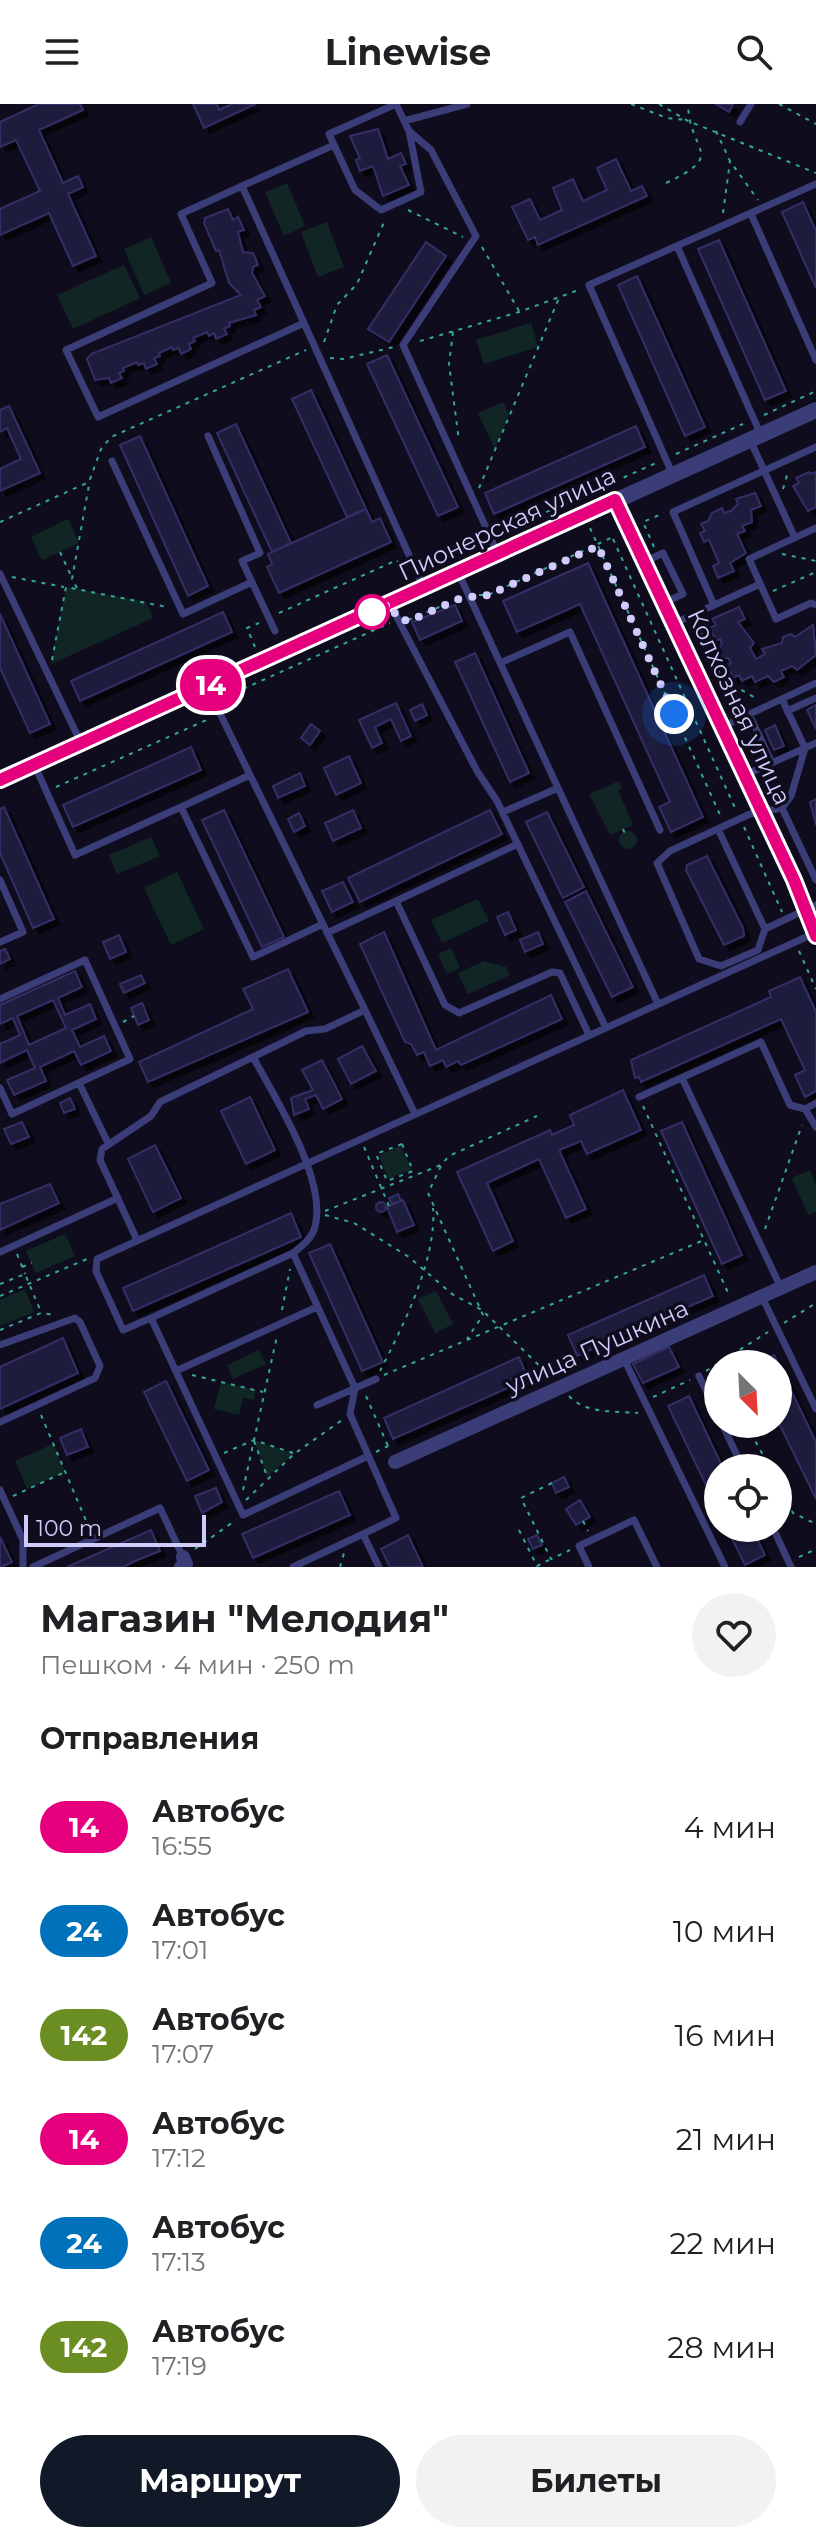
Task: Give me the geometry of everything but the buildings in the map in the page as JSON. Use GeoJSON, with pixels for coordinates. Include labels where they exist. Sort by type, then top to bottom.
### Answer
{"type":"FeatureCollection","features":[{"type":"Feature","properties":{"kind":"street","name":"Пионерская улица"},"geometry":{"type":"LineString","coordinates":[[0,780],[390,604],[416,586],[498,554],[580,506],[615,500],[673,475],[755,431],[816,410]]}},
{"type":"Feature","properties":{"kind":"street","name":"Колхозная улица"},"geometry":{"type":"LineString","coordinates":[[615,500],[651,558],[663,603],[762,813],[811,907],[815,934]]}},
{"type":"Feature","properties":{"kind":"street","name":"улица Пушкина"},"geometry":{"type":"LineString","coordinates":[[395,1462],[816,1272]]}},
{"type":"Feature","properties":{"kind":"lane"},"geometry":{"type":"LineString","coordinates":[[396,104],[404,121],[409,131],[421,192],[381,210],[355,190],[329,134],[396,104]]}},
{"type":"Feature","properties":{"kind":"lane"},"geometry":{"type":"LineString","coordinates":[[404,121],[467,104]]}},
{"type":"Feature","properties":{"kind":"lane"},"geometry":{"type":"LineString","coordinates":[[740,122],[751,104]]}},
{"type":"Feature","properties":{"kind":"lane"},"geometry":{"type":"LineString","coordinates":[[409,131],[431,150],[474,239],[403,345],[498,554]]}},
{"type":"Feature","properties":{"kind":"lane"},"geometry":{"type":"LineString","coordinates":[[304,323],[98,417],[66,350],[212,283],[181,214],[334,145]]}},
{"type":"Feature","properties":{"kind":"lane"},"geometry":{"type":"LineString","coordinates":[[673,475],[589,285],[816,184]]}},
{"type":"Feature","properties":{"kind":"lane"},"geometry":{"type":"LineString","coordinates":[[242,186],[416,571],[416,586]]}},
{"type":"Feature","properties":{"kind":"lane"},"geometry":{"type":"LineString","coordinates":[[751,214],[816,360]]}},
{"type":"Feature","properties":{"kind":"lane"},"geometry":{"type":"LineString","coordinates":[[677,246],[755,431],[764,470],[795,538]]}},
{"type":"Feature","properties":{"kind":"lane"},"geometry":{"type":"LineString","coordinates":[[208,436],[260,553],[242,561],[275,631]]}},
{"type":"Feature","properties":{"kind":"lane"},"geometry":{"type":"LineString","coordinates":[[714,605],[673,512],[816,447]]}},
{"type":"Feature","properties":{"kind":"lane"},"geometry":{"type":"LineString","coordinates":[[112,461],[183,614],[252,582]]}},
{"type":"Feature","properties":{"kind":"lane"},"geometry":{"type":"LineString","coordinates":[[816,528],[749,559],[776,619],[811,603],[816,605]]}},
{"type":"Feature","properties":{"kind":"lane"},"geometry":{"type":"LineString","coordinates":[[458,572],[658,1004]]}},
{"type":"Feature","properties":{"kind":"lane"},"geometry":{"type":"LineString","coordinates":[[1,575],[81,743]]}},
{"type":"Feature","properties":{"kind":"lane"},"geometry":{"type":"LineString","coordinates":[[673,624],[760,584]]}},
{"type":"Feature","properties":{"kind":"lane"},"geometry":{"type":"LineString","coordinates":[[390,604],[477,771],[503,812],[606,1028]]}},
{"type":"Feature","properties":{"kind":"lane"},"geometry":{"type":"LineString","coordinates":[[500,663],[570,632],[660,830]]}},
{"type":"Feature","properties":{"kind":"lane"},"geometry":{"type":"LineString","coordinates":[[721,727],[816,683]]}},
{"type":"Feature","properties":{"kind":"lane"},"geometry":{"type":"LineString","coordinates":[[207,687],[415,1114]]}},
{"type":"Feature","properties":{"kind":"lane"},"geometry":{"type":"LineString","coordinates":[[787,711],[816,698]]}},
{"type":"Feature","properties":{"kind":"lane"},"geometry":{"type":"LineString","coordinates":[[721,827],[765,929],[758,950],[744,961],[721,966],[699,959],[657,863],[664,854],[721,827],[740,818],[782,808],[791,796],[805,748],[782,699]]}},
{"type":"Feature","properties":{"kind":"lane"},"geometry":{"type":"LineString","coordinates":[[745,716],[772,763]]}},
{"type":"Feature","properties":{"kind":"lane"},"geometry":{"type":"LineString","coordinates":[[745,775],[816,743]]}},
{"type":"Feature","properties":{"kind":"lane"},"geometry":{"type":"LineString","coordinates":[[34,765],[75,855],[250,775]]}},
{"type":"Feature","properties":{"kind":"lane"},"geometry":{"type":"LineString","coordinates":[[503,812],[558,788]]}},
{"type":"Feature","properties":{"kind":"lane"},"geometry":{"type":"LineString","coordinates":[[181,807],[253,957],[323,924]]}},
{"type":"Feature","properties":{"kind":"lane"},"geometry":{"type":"LineString","coordinates":[[782,808],[816,880]]}},
{"type":"Feature","properties":{"kind":"lane"},"geometry":{"type":"LineString","coordinates":[[327,933],[518,844]]}},
{"type":"Feature","properties":{"kind":"lane"},"geometry":{"type":"LineString","coordinates":[[0,880],[23,932],[0,942]]}},
{"type":"Feature","properties":{"kind":"lane"},"geometry":{"type":"LineString","coordinates":[[396,901],[445,1005],[459,1013],[552,972],[560,973],[589,1035]]}},
{"type":"Feature","properties":{"kind":"lane"},"geometry":{"type":"LineString","coordinates":[[765,929],[811,907]]}},
{"type":"Feature","properties":{"kind":"lane"},"geometry":{"type":"LineString","coordinates":[[253,1057],[308,1162],[316,1213],[314,1230],[293,1253],[123,1330],[95,1265],[102,1256],[308,1162],[606,1028],[744,961],[815,934]]}},
{"type":"Feature","properties":{"kind":"lane"},"geometry":{"type":"LineString","coordinates":[[0,999],[85,960],[130,1059],[12,1114],[0,1088]]}},
{"type":"Feature","properties":{"kind":"lane"},"geometry":{"type":"LineString","coordinates":[[137,1240],[99,1155],[108,1143],[151,1116],[160,1102],[306,1031],[325,1029],[365,1010]]}},
{"type":"Feature","properties":{"kind":"lane"},"geometry":{"type":"LineString","coordinates":[[639,1097],[761,1042],[790,1105],[805,1109],[816,1103]]}},
{"type":"Feature","properties":{"kind":"lane"},"geometry":{"type":"LineString","coordinates":[[682,1078],[781,1288]]}},
{"type":"Feature","properties":{"kind":"lane"},"geometry":{"type":"LineString","coordinates":[[79,1083],[108,1143]]}},
{"type":"Feature","properties":{"kind":"lane"},"geometry":{"type":"LineString","coordinates":[[805,1109],[816,1127]]}},
{"type":"Feature","properties":{"kind":"lane"},"geometry":{"type":"LineString","coordinates":[[0,1252],[118,1198]]}},
{"type":"Feature","properties":{"kind":"lane"},"geometry":{"type":"LineString","coordinates":[[293,1253],[355,1388],[350,1414],[396,1518],[293,1567]]}},
{"type":"Feature","properties":{"kind":"lane"},"geometry":{"type":"LineString","coordinates":[[762,1297],[816,1409]]}},
{"type":"Feature","properties":{"kind":"lane"},"geometry":{"type":"LineString","coordinates":[[176,1371],[317,1307]]}},
{"type":"Feature","properties":{"kind":"lane"},"geometry":{"type":"LineString","coordinates":[[0,1345],[67,1318],[80,1322],[100,1366],[98,1375],[0,1422]]}},
{"type":"Feature","properties":{"kind":"lane"},"geometry":{"type":"LineString","coordinates":[[151,1318],[243,1515],[370,1455]]}},
{"type":"Feature","properties":{"kind":"lane"},"geometry":{"type":"LineString","coordinates":[[624,1359],[725,1567]]}},
{"type":"Feature","properties":{"kind":"lane"},"geometry":{"type":"LineString","coordinates":[[699,1376],[704,1386]]}},
{"type":"Feature","properties":{"kind":"lane"},"geometry":{"type":"LineString","coordinates":[[317,1405],[376,1379]]}},
{"type":"Feature","properties":{"kind":"lane"},"geometry":{"type":"LineString","coordinates":[[0,1490],[23,1540],[23,1567]]}},
{"type":"Feature","properties":{"kind":"lane"},"geometry":{"type":"LineString","coordinates":[[33,1567],[160,1508],[182,1562]]}},
{"type":"Feature","properties":{"kind":"lane"},"geometry":{"type":"LineString","coordinates":[[589,1567],[579,1546],[634,1520],[657,1567]]}},
{"type":"Feature","properties":{"kind":"lane"},"geometry":{"type":"LineString","coordinates":[[363,1534],[379,1567]]}},
{"type":"Feature","properties":{"kind":"lane"},"geometry":{"type":"LineString","coordinates":[[779,1542],[791,1567]]}},
{"type":"Feature","properties":{"kind":"path"},"geometry":{"type":"LineString","coordinates":[[631,104],[667,118],[688,121]]}},
{"type":"Feature","properties":{"kind":"path"},"geometry":{"type":"LineString","coordinates":[[659,104],[688,121],[816,173]]}},
{"type":"Feature","properties":{"kind":"path"},"geometry":{"type":"LineString","coordinates":[[666,183],[696,169],[701,162],[701,149],[688,121],[688,104]]}},
{"type":"Feature","properties":{"kind":"path"},"geometry":{"type":"LineString","coordinates":[[779,104],[816,124]]}},
{"type":"Feature","properties":{"kind":"path"},"geometry":{"type":"LineString","coordinates":[[716,131],[730,161],[763,208]]}},
{"type":"Feature","properties":{"kind":"path"},"geometry":{"type":"LineString","coordinates":[[722,227],[730,161]]}},
{"type":"Feature","properties":{"kind":"path"},"geometry":{"type":"LineString","coordinates":[[519,312],[474,239],[394,204],[374,240],[357,284],[337,305],[319,356],[343,359],[403,345],[519,312],[589,285]]}},
{"type":"Feature","properties":{"kind":"path"},"geometry":{"type":"LineString","coordinates":[[474,500],[559,297]]}},
{"type":"Feature","properties":{"kind":"path"},"geometry":{"type":"LineString","coordinates":[[453,331],[449,364],[460,452],[456,462]]}},
{"type":"Feature","properties":{"kind":"path"},"geometry":{"type":"LineString","coordinates":[[72,579],[89,482],[101,449],[111,437],[315,346]]}},
{"type":"Feature","properties":{"kind":"path"},"geometry":{"type":"LineString","coordinates":[[416,571],[491,537],[580,506],[666,458],[755,431],[816,391]]}},
{"type":"Feature","properties":{"kind":"path"},"geometry":{"type":"LineString","coordinates":[[779,502],[791,464],[789,459]]}},
{"type":"Feature","properties":{"kind":"path"},"geometry":{"type":"LineString","coordinates":[[0,522],[89,482]]}},
{"type":"Feature","properties":{"kind":"path"},"geometry":{"type":"LineString","coordinates":[[580,506],[721,827]]}},
{"type":"Feature","properties":{"kind":"path"},"geometry":{"type":"LineString","coordinates":[[643,522],[651,558]]}},
{"type":"Feature","properties":{"kind":"path"},"geometry":{"type":"LineString","coordinates":[[47,791],[215,716],[225,697],[398,619],[409,621],[469,596],[488,595],[598,546],[620,533]]}},
{"type":"Feature","properties":{"kind":"path"},"geometry":{"type":"LineString","coordinates":[[612,538],[785,919]]}},
{"type":"Feature","properties":{"kind":"path"},"geometry":{"type":"LineString","coordinates":[[766,551],[816,561]]}},
{"type":"Feature","properties":{"kind":"path"},"geometry":{"type":"LineString","coordinates":[[60,552],[77,590]]}},
{"type":"Feature","properties":{"kind":"path"},"geometry":{"type":"LineString","coordinates":[[247,628],[397,560],[416,586]]}},
{"type":"Feature","properties":{"kind":"path"},"geometry":{"type":"LineString","coordinates":[[765,595],[816,572]]}},
{"type":"Feature","properties":{"kind":"path"},"geometry":{"type":"LineString","coordinates":[[1,575],[180,609]]}},
{"type":"Feature","properties":{"kind":"path"},"geometry":{"type":"LineString","coordinates":[[49,676],[66,587]]}},
{"type":"Feature","properties":{"kind":"path"},"geometry":{"type":"LineString","coordinates":[[692,615],[723,680],[745,716]]}},
{"type":"Feature","properties":{"kind":"path"},"geometry":{"type":"LineString","coordinates":[[723,680],[768,705]]}},
{"type":"Feature","properties":{"kind":"path"},"geometry":{"type":"LineString","coordinates":[[763,767],[782,808]]}},
{"type":"Feature","properties":{"kind":"path"},"geometry":{"type":"LineString","coordinates":[[795,942],[816,989]]}},
{"type":"Feature","properties":{"kind":"path"},"geometry":{"type":"LineString","coordinates":[[639,1097],[735,1309]]}},
{"type":"Feature","properties":{"kind":"path"},"geometry":{"type":"LineString","coordinates":[[760,1243],[804,1121],[805,1109]]}},
{"type":"Feature","properties":{"kind":"path"},"geometry":{"type":"LineString","coordinates":[[465,1341],[482,1320],[482,1310],[428,1193],[441,1165],[449,1156],[537,1116]]}},
{"type":"Feature","properties":{"kind":"path"},"geometry":{"type":"LineString","coordinates":[[360,1139],[389,1206]]}},
{"type":"Feature","properties":{"kind":"path"},"geometry":{"type":"LineString","coordinates":[[402,1144],[413,1171],[400,1176],[387,1181],[376,1154],[402,1144]]}},
{"type":"Feature","properties":{"kind":"path"},"geometry":{"type":"LineString","coordinates":[[316,1213],[441,1165]]}},
{"type":"Feature","properties":{"kind":"path"},"geometry":{"type":"LineString","coordinates":[[400,1176],[402,1180]]}},
{"type":"Feature","properties":{"kind":"path"},"geometry":{"type":"LineString","coordinates":[[376,1379],[415,1300],[433,1217],[432,1203]]}},
{"type":"Feature","properties":{"kind":"path"},"geometry":{"type":"LineString","coordinates":[[316,1213],[354,1223],[422,1267],[452,1294],[482,1310],[576,1403],[591,1409],[651,1415],[653,1396],[699,1376],[816,1303]]}},
{"type":"Feature","properties":{"kind":"path"},"geometry":{"type":"LineString","coordinates":[[376,1379],[704,1240]]}},
{"type":"Feature","properties":{"kind":"path"},"geometry":{"type":"LineString","coordinates":[[0,1330],[41,1313],[14,1246]]}},
{"type":"Feature","properties":{"kind":"path"},"geometry":{"type":"LineString","coordinates":[[25,1274],[0,1286],[2,1295],[101,1253],[102,1256]]}},
{"type":"Feature","properties":{"kind":"path"},"geometry":{"type":"LineString","coordinates":[[239,1506],[293,1253]]}},
{"type":"Feature","properties":{"kind":"path"},"geometry":{"type":"LineString","coordinates":[[22,1267],[32,1263]]}},
{"type":"Feature","properties":{"kind":"path"},"geometry":{"type":"LineString","coordinates":[[176,1371],[265,1392]]}},
{"type":"Feature","properties":{"kind":"path"},"geometry":{"type":"LineString","coordinates":[[355,1388],[365,1394],[386,1447],[370,1455]]}},
{"type":"Feature","properties":{"kind":"path"},"geometry":{"type":"LineString","coordinates":[[36,1405],[94,1539]]}},
{"type":"Feature","properties":{"kind":"path"},"geometry":{"type":"LineString","coordinates":[[239,1506],[294,1454],[350,1414]]}},
{"type":"Feature","properties":{"kind":"path"},"geometry":{"type":"LineString","coordinates":[[254,1440],[267,1477]]}},
{"type":"Feature","properties":{"kind":"path"},"geometry":{"type":"LineString","coordinates":[[216,1457],[254,1440],[294,1454]]}},
{"type":"Feature","properties":{"kind":"path"},"geometry":{"type":"LineString","coordinates":[[4,1499],[65,1472]]}},
{"type":"Feature","properties":{"kind":"path"},"geometry":{"type":"LineString","coordinates":[[551,1559],[521,1498],[552,1483]]}},
{"type":"Feature","properties":{"kind":"path"},"geometry":{"type":"LineString","coordinates":[[792,1511],[816,1524]]}},
{"type":"Feature","properties":{"kind":"path"},"geometry":{"type":"LineString","coordinates":[[182,1562],[243,1515]]}},
{"type":"Feature","properties":{"kind":"path"},"geometry":{"type":"LineString","coordinates":[[519,1530],[537,1566],[579,1546]]}},
{"type":"Feature","properties":{"kind":"green space"},"geometry":{"type":"Polygon","coordinates":[[[287,183],[305,226],[284,236],[265,192],[287,183]]]}},
{"type":"Feature","properties":{"kind":"green space"},"geometry":{"type":"Polygon","coordinates":[[[327,222],[344,267],[318,277],[301,232],[327,222]]]}},
{"type":"Feature","properties":{"kind":"green space"},"geometry":{"type":"Polygon","coordinates":[[[151,237],[171,283],[144,295],[124,249],[151,237]]]}},
{"type":"Feature","properties":{"kind":"green space"},"geometry":{"type":"Polygon","coordinates":[[[124,265],[140,298],[73,329],[57,295],[124,265]]]}},
{"type":"Feature","properties":{"kind":"green space"},"geometry":{"type":"Polygon","coordinates":[[[531,323],[538,347],[484,364],[476,340],[531,323]]]}},
{"type":"Feature","properties":{"kind":"green space"},"geometry":{"type":"Polygon","coordinates":[[[503,402],[509,415],[495,449],[478,413],[503,402]]]}},
{"type":"Feature","properties":{"kind":"green space"},"geometry":{"type":"Polygon","coordinates":[[[68,519],[79,543],[42,560],[31,537],[68,519]]]}},
{"type":"Feature","properties":{"kind":"green space"},"geometry":{"type":"Polygon","coordinates":[[[66,587],[146,602],[153,618],[51,664],[66,587]]]}},
{"type":"Feature","properties":{"kind":"green space"},"geometry":{"type":"Polygon","coordinates":[[[619,781],[622,788],[618,790],[633,825],[610,835],[589,794],[619,781]]]}},
{"type":"Feature","properties":{"kind":"green space"},"geometry":{"type":"Polygon","coordinates":[[[624,831],[632,831],[637,840],[635,847],[624,849],[619,844],[619,836],[624,831]]]}},
{"type":"Feature","properties":{"kind":"green space"},"geometry":{"type":"Polygon","coordinates":[[[151,837],[160,856],[117,874],[109,855],[151,837]]]}},
{"type":"Feature","properties":{"kind":"green space"},"geometry":{"type":"Polygon","coordinates":[[[177,872],[204,929],[171,945],[144,888],[177,872]]]}},
{"type":"Feature","properties":{"kind":"green space"},"geometry":{"type":"Polygon","coordinates":[[[478,899],[489,921],[442,943],[431,920],[478,899]]]}},
{"type":"Feature","properties":{"kind":"green space"},"geometry":{"type":"Polygon","coordinates":[[[451,948],[460,968],[447,974],[438,954],[451,948]]]}},
{"type":"Feature","properties":{"kind":"green space"},"geometry":{"type":"Polygon","coordinates":[[[484,961],[506,967],[510,975],[468,994],[458,973],[484,961]]]}},
{"type":"Feature","properties":{"kind":"green space"},"geometry":{"type":"Polygon","coordinates":[[[401,1146],[411,1170],[388,1179],[379,1155],[401,1146]]]}},
{"type":"Feature","properties":{"kind":"green space"},"geometry":{"type":"Polygon","coordinates":[[[810,1170],[816,1185],[816,1211],[808,1215],[792,1178],[810,1170]]]}},
{"type":"Feature","properties":{"kind":"green space"},"geometry":{"type":"Polygon","coordinates":[[[65,1234],[75,1256],[36,1273],[26,1251],[65,1234]]]}},
{"type":"Feature","properties":{"kind":"green space"},"geometry":{"type":"Polygon","coordinates":[[[25,1289],[34,1312],[0,1326],[0,1300],[25,1289]]]}},
{"type":"Feature","properties":{"kind":"green space"},"geometry":{"type":"Polygon","coordinates":[[[436,1291],[453,1324],[435,1333],[418,1299],[436,1291]]]}},
{"type":"Feature","properties":{"kind":"green space"},"geometry":{"type":"Polygon","coordinates":[[[259,1350],[266,1364],[233,1379],[227,1365],[259,1350]]]}},
{"type":"Feature","properties":{"kind":"green space"},"geometry":{"type":"Polygon","coordinates":[[[221,1382],[256,1390],[254,1400],[243,1398],[239,1415],[214,1409],[221,1382]]]}},
{"type":"Feature","properties":{"kind":"green space"},"geometry":{"type":"Polygon","coordinates":[[[254,1440],[294,1454],[267,1477],[254,1440]]]}},
{"type":"Feature","properties":{"kind":"green space"},"geometry":{"type":"Polygon","coordinates":[[[53,1444],[65,1472],[27,1489],[15,1461],[53,1444]]]}},
{"type":"Feature","properties":{"kind":"bus line","name":"14"},"geometry":{"type":"LineString","coordinates":[[0,780],[615,500],[801,895],[816,936]]}},
{"type":"Feature","properties":{"kind":"route"},"geometry":{"type":"LineString","coordinates":[[372,612],[366,615],[390,604],[398,619],[409,621],[461,598],[488,595],[598,546],[674,714]]}}]}
